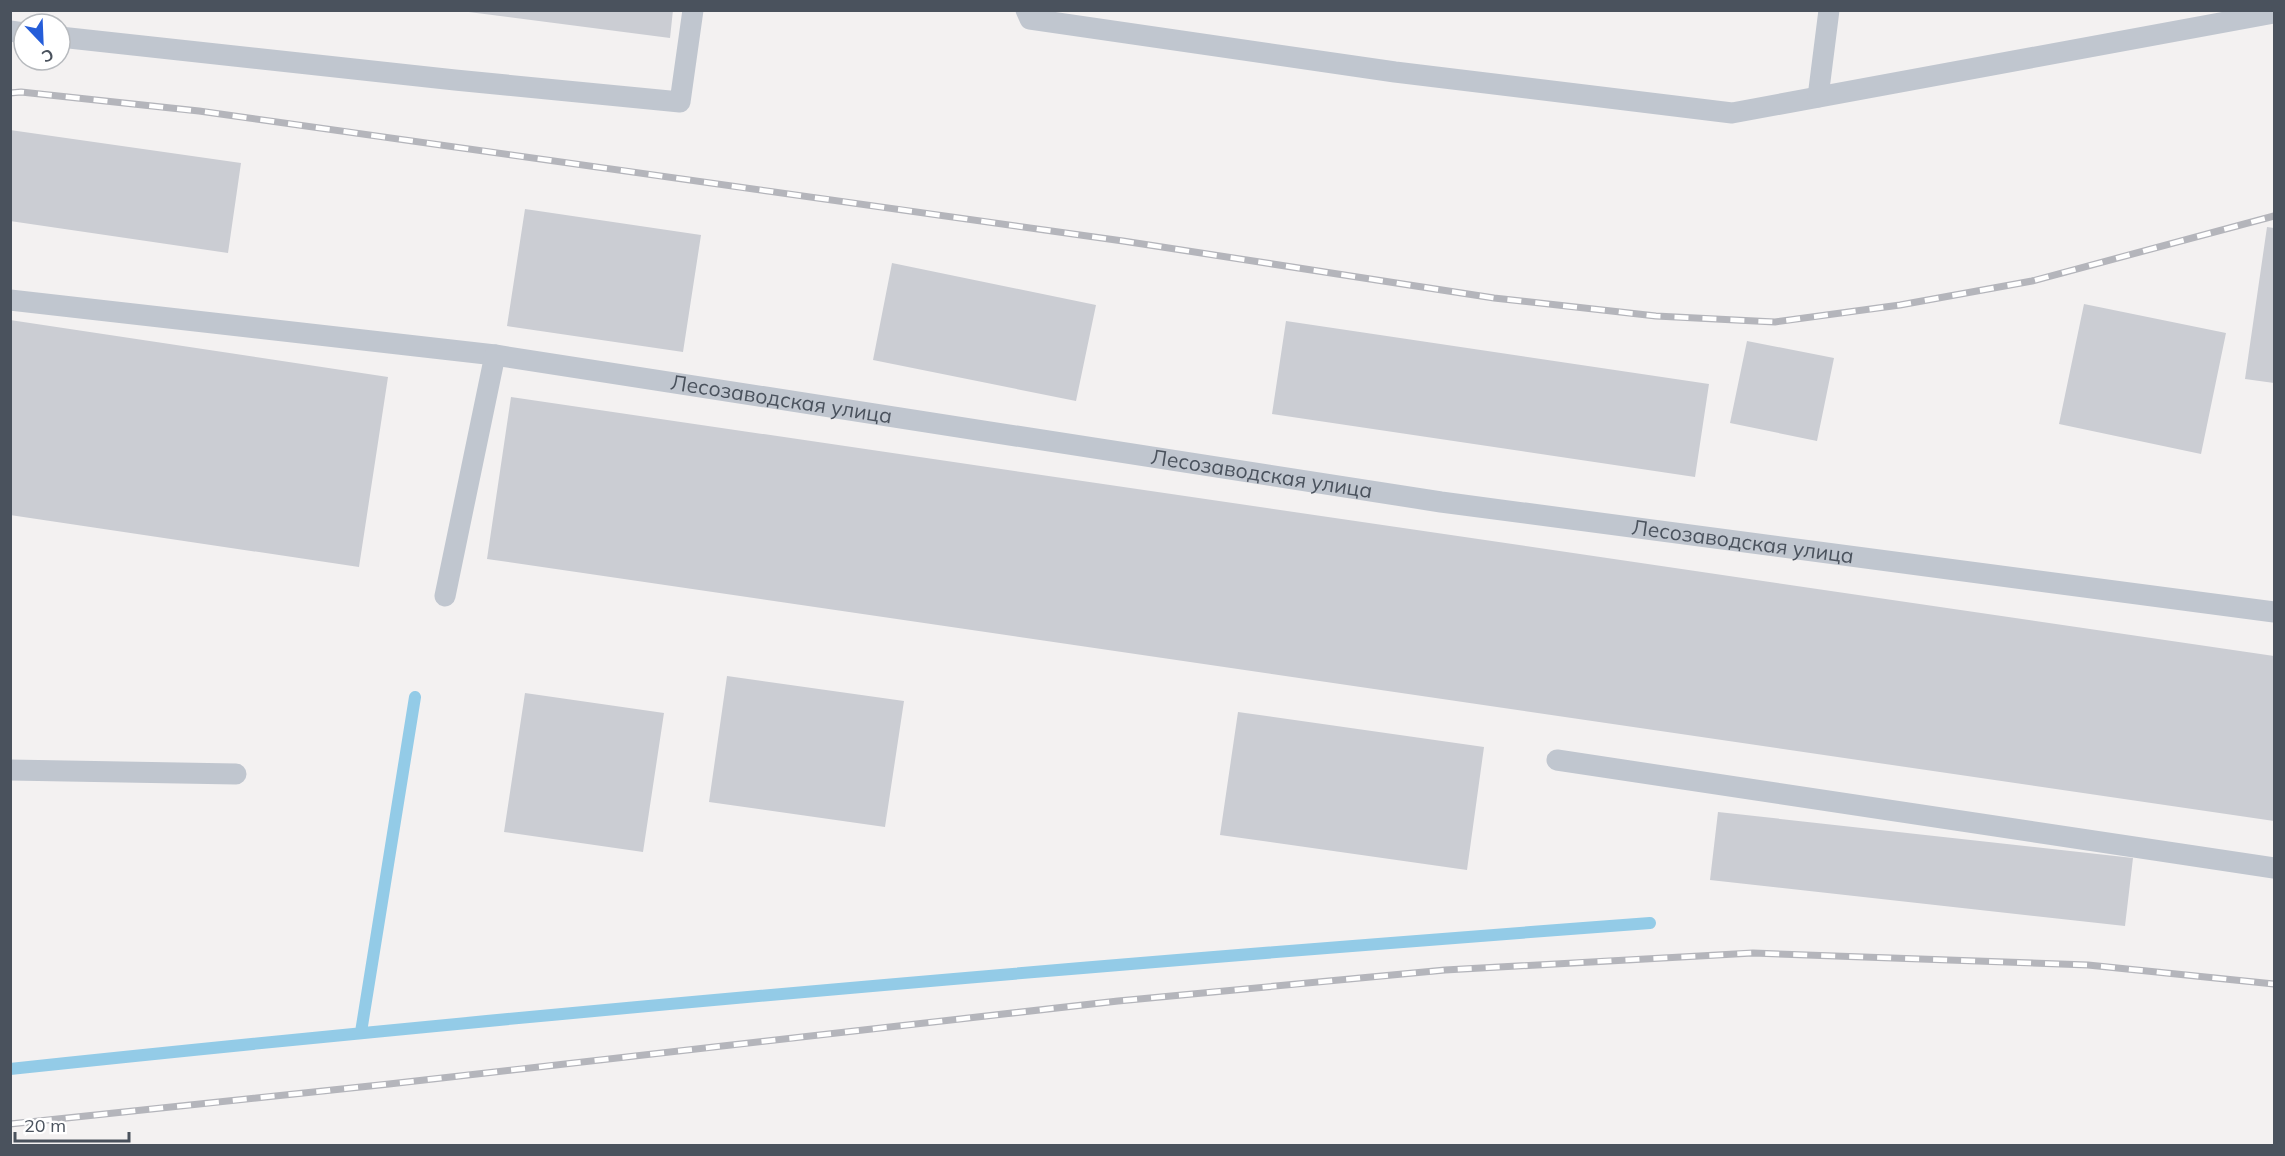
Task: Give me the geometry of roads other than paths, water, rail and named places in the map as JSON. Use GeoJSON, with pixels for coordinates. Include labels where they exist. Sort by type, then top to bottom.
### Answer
{"type":"FeatureCollection","features":[{"type":"Feature","properties":{"kind":"lane"},"geometry":{"type":"LineString","coordinates":[[72,38],[680,102],[693,10]]}},
{"type":"Feature","properties":{"kind":"lane"},"geometry":{"type":"LineString","coordinates":[[1026,10],[1030,19],[1383,70],[1732,113],[2274,13]]}},
{"type":"Feature","properties":{"kind":"lane"},"geometry":{"type":"LineString","coordinates":[[1818,97],[1829,10]]}},
{"type":"Feature","properties":{"kind":"lane","name":"Лесозаводская улица"},"geometry":{"type":"LineString","coordinates":[[10,300],[495,355],[1441,502],[2274,612]]}},
{"type":"Feature","properties":{"kind":"lane"},"geometry":{"type":"LineString","coordinates":[[445,596],[495,355]]}},
{"type":"Feature","properties":{"kind":"lane"},"geometry":{"type":"LineString","coordinates":[[1557,760],[2274,868]]}},
{"type":"Feature","properties":{"kind":"lane"},"geometry":{"type":"LineString","coordinates":[[10,770],[236,774]]}},
{"type":"Feature","properties":{"kind":"waterway"},"geometry":{"type":"LineString","coordinates":[[361,1032],[415,697]]}},
{"type":"Feature","properties":{"kind":"waterway"},"geometry":{"type":"LineString","coordinates":[[10,1069],[420,1027],[830,990],[1650,923]]}},
{"type":"Feature","properties":{"kind":"railway"},"geometry":{"type":"LineString","coordinates":[[10,93],[21,92],[199,111],[1123,241],[1494,298],[1656,316],[1775,322],[1900,305],[2032,281],[2274,216]]}},
{"type":"Feature","properties":{"kind":"railway"},"geometry":{"type":"LineString","coordinates":[[10,1124],[389,1084],[1118,1001],[1445,970],[1753,953],[2088,965],[2274,984]]}}]}
